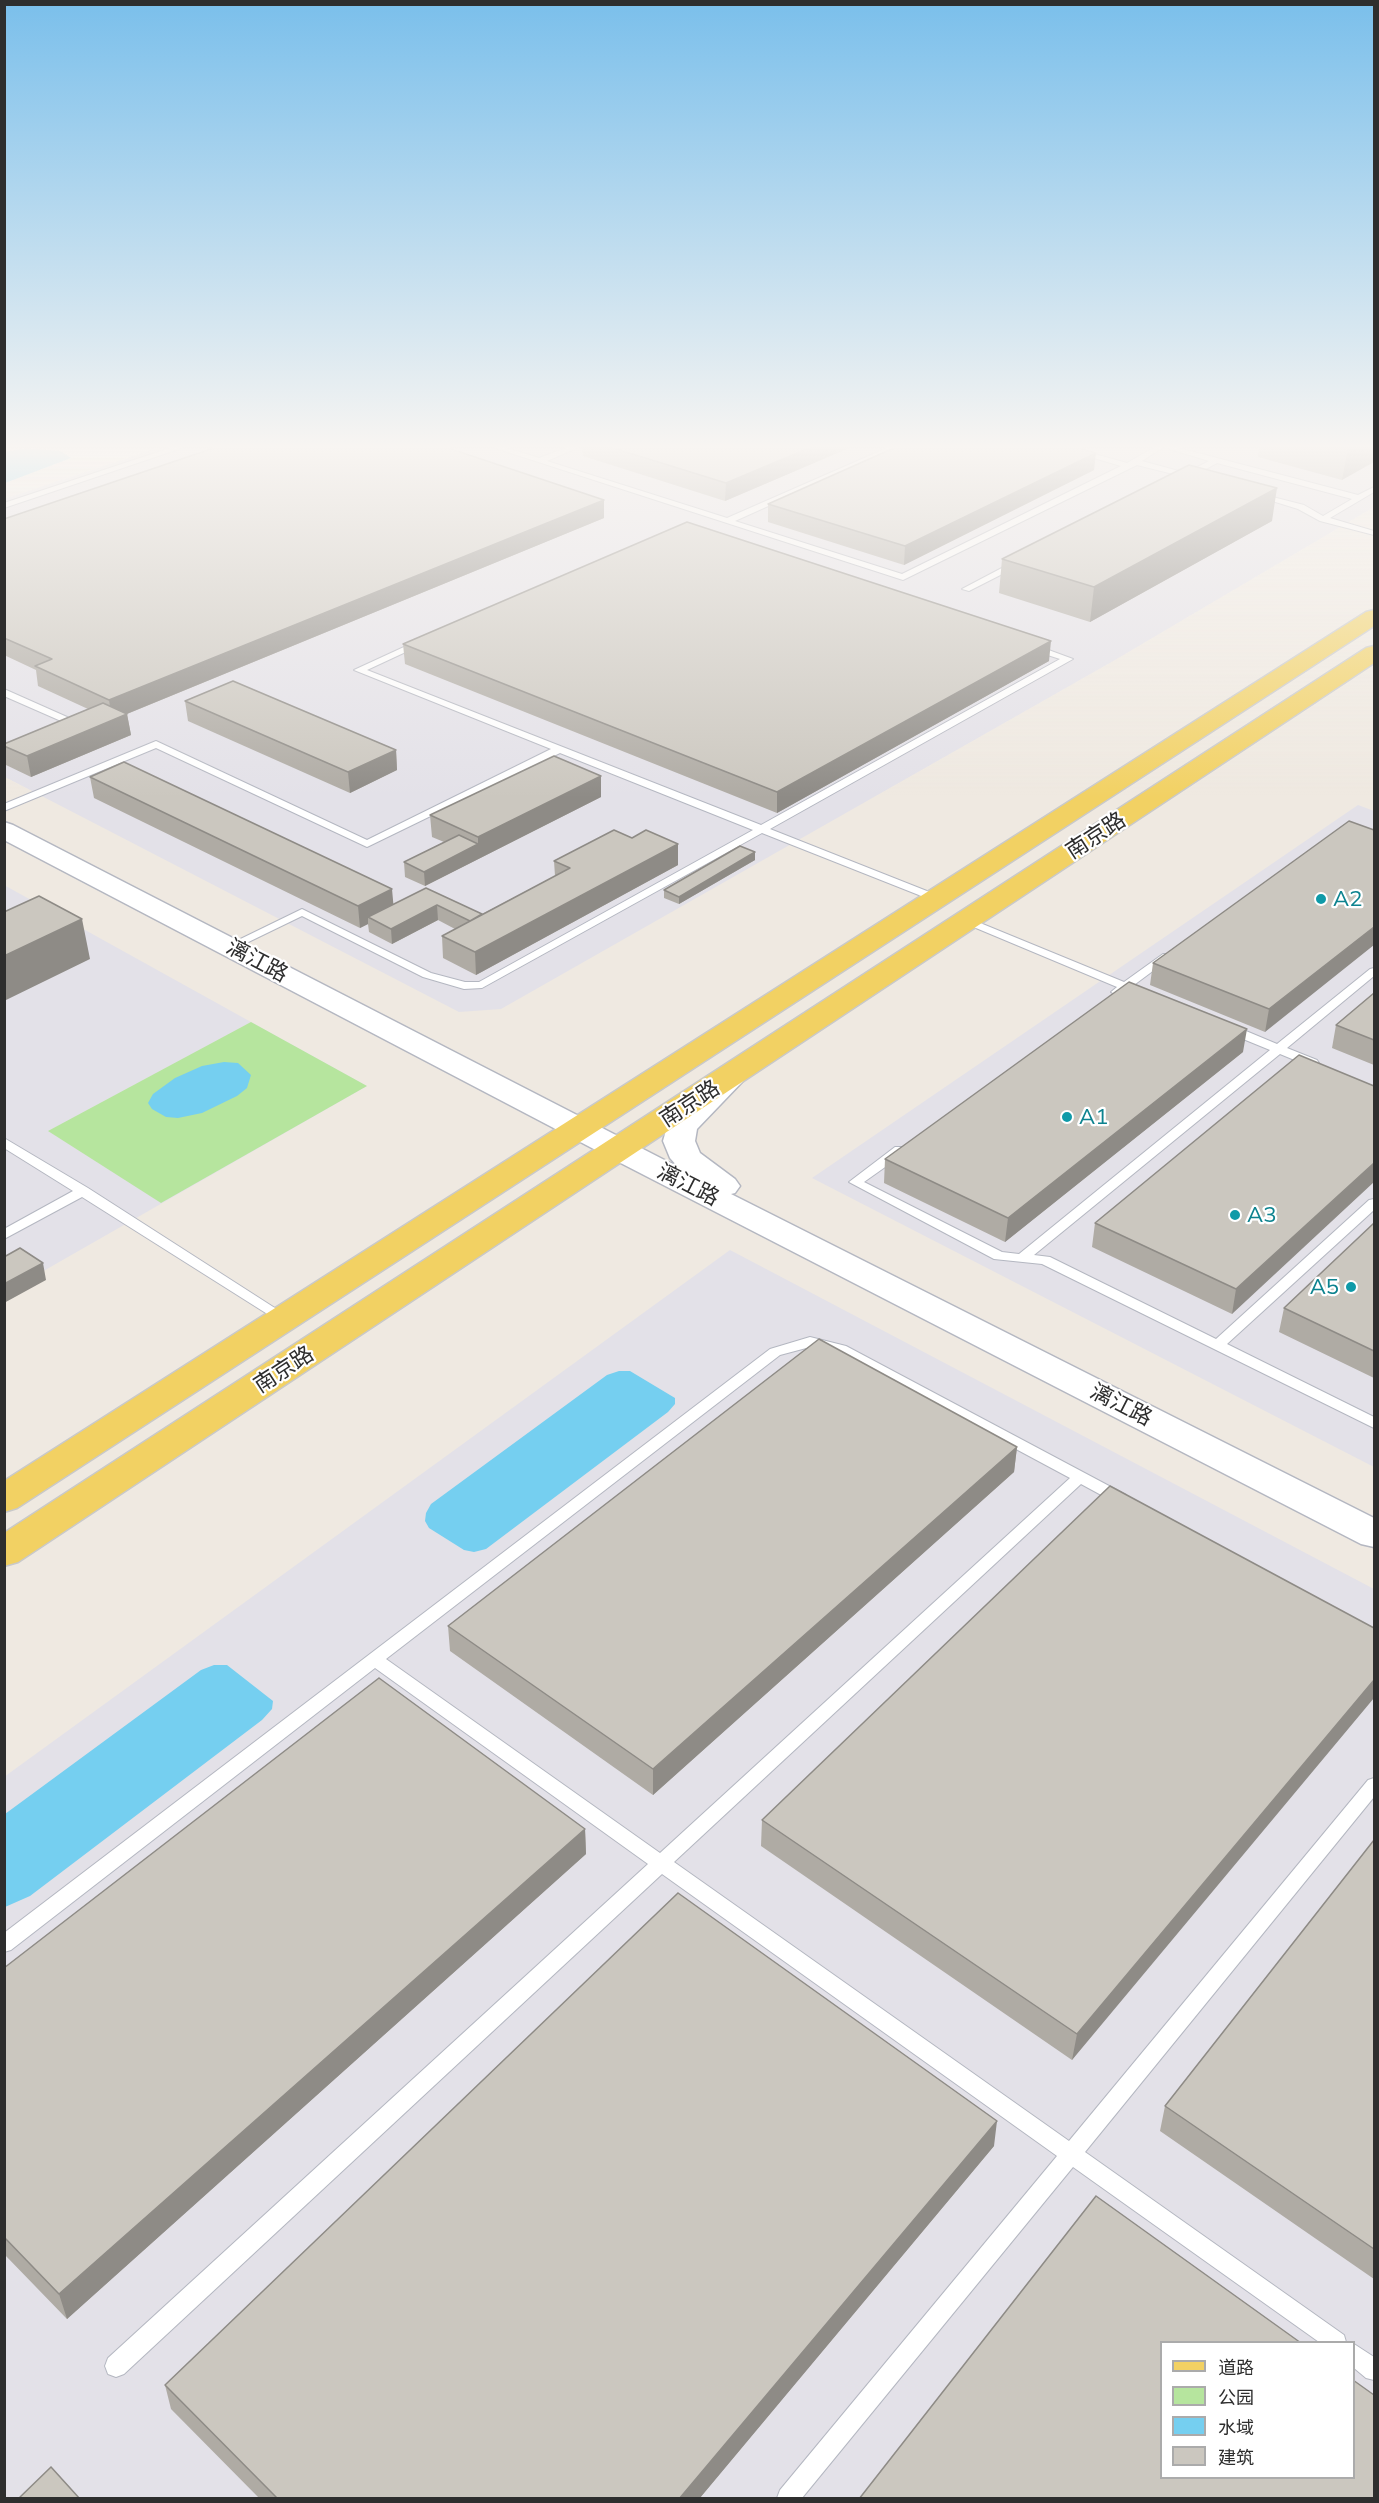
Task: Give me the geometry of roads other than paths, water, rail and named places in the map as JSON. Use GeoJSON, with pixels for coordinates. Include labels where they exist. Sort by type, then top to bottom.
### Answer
{"type":"FeatureCollection","features":[{"type":"Feature","properties":{"kind":"main road","name":"南京路"},"geometry":{"type":"LineString","coordinates":[[4,1499],[1374,617]]}},
{"type":"Feature","properties":{"kind":"main road","name":"南京路"},"geometry":{"type":"LineString","coordinates":[[4,1552],[620,1150],[1374,653]]}},
{"type":"Feature","properties":{"kind":"street","name":"漓江路"},"geometry":{"type":"LineString","coordinates":[[4,830],[580,1130],[1374,1534]]}},
{"type":"Feature","properties":{"kind":"street"},"geometry":{"type":"LineString","coordinates":[[734,1074],[682,1127],[679,1141],[686,1158],[706,1174],[854,1269]]}},
{"type":"Feature","properties":{"kind":"lane"},"geometry":{"type":"LineString","coordinates":[[865,565],[903,577],[928,565]]}},
{"type":"Feature","properties":{"kind":"lane"},"geometry":{"type":"LineString","coordinates":[[966,589],[1014,565]]}},
{"type":"Feature","properties":{"kind":"lane"},"geometry":{"type":"LineString","coordinates":[[434,637],[358,670],[938,899]]}},
{"type":"Feature","properties":{"kind":"lane"},"geometry":{"type":"LineString","coordinates":[[230,947],[302,912],[427,975],[464,986],[482,985],[1068,659],[1024,644]]}},
{"type":"Feature","properties":{"kind":"lane"},"geometry":{"type":"LineString","coordinates":[[4,692],[64,719]]}},
{"type":"Feature","properties":{"kind":"lane"},"geometry":{"type":"LineString","coordinates":[[4,808],[156,744],[367,844],[560,749]]}},
{"type":"Feature","properties":{"kind":"lane"},"geometry":{"type":"LineString","coordinates":[[968,921],[1147,995]]}},
{"type":"Feature","properties":{"kind":"lane"},"geometry":{"type":"LineString","coordinates":[[1106,1000],[1182,945]]}},
{"type":"Feature","properties":{"kind":"lane"},"geometry":{"type":"LineString","coordinates":[[1022,1258],[1374,970]]}},
{"type":"Feature","properties":{"kind":"lane"},"geometry":{"type":"LineString","coordinates":[[1223,1026],[1321,1067]]}},
{"type":"Feature","properties":{"kind":"lane"},"geometry":{"type":"LineString","coordinates":[[913,1140],[855,1182],[999,1256],[1045,1260],[1374,1423]]}},
{"type":"Feature","properties":{"kind":"lane"},"geometry":{"type":"LineString","coordinates":[[4,1142],[285,1319]]}},
{"type":"Feature","properties":{"kind":"lane"},"geometry":{"type":"LineString","coordinates":[[4,1235],[83,1191]]}},
{"type":"Feature","properties":{"kind":"lane"},"geometry":{"type":"LineString","coordinates":[[1218,1345],[1374,1203]]}},
{"type":"Feature","properties":{"kind":"lane"},"geometry":{"type":"LineString","coordinates":[[4,1944],[775,1352],[810,1342],[841,1349],[1132,1505]]}},
{"type":"Feature","properties":{"kind":"lane"},"geometry":{"type":"LineString","coordinates":[[116,2366],[1080,1477]]}},
{"type":"Feature","properties":{"kind":"lane"},"geometry":{"type":"LineString","coordinates":[[375,1660],[1333,2341]]}},
{"type":"Feature","properties":{"kind":"lane"},"geometry":{"type":"LineString","coordinates":[[788,2499],[1374,1785]]}},
{"type":"Feature","properties":{"kind":"lane"},"geometry":{"type":"LineString","coordinates":[[1355,2356],[1374,2370]]}},
{"type":"Feature","properties":{"kind":"water"},"geometry":{"type":"Polygon","coordinates":[[[224,1062],[238,1063],[251,1075],[247,1088],[237,1096],[202,1113],[178,1118],[166,1117],[152,1109],[148,1103],[153,1094],[175,1078],[202,1066],[224,1062]]]}},
{"type":"Feature","properties":{"kind":"water"},"geometry":{"type":"Polygon","coordinates":[[[619,1371],[630,1371],[675,1398],[675,1404],[668,1412],[486,1549],[474,1552],[464,1550],[429,1528],[425,1521],[431,1504],[607,1375],[619,1371]]]}},
{"type":"Feature","properties":{"kind":"water"},"geometry":{"type":"Polygon","coordinates":[[[214,1665],[227,1665],[273,1701],[272,1709],[262,1720],[30,1896],[5,1907],[5,1814],[201,1670],[214,1665]]]}},
{"type":"Feature","properties":{"kind":"place","name":"A2"},"geometry":{"type":"Point","coordinates":[1321,899]}},
{"type":"Feature","properties":{"kind":"place","name":"A1"},"geometry":{"type":"Point","coordinates":[1067,1117]}},
{"type":"Feature","properties":{"kind":"place","name":"A3"},"geometry":{"type":"Point","coordinates":[1235,1215]}},
{"type":"Feature","properties":{"kind":"place","name":"A5"},"geometry":{"type":"Point","coordinates":[1351,1287]}}]}
